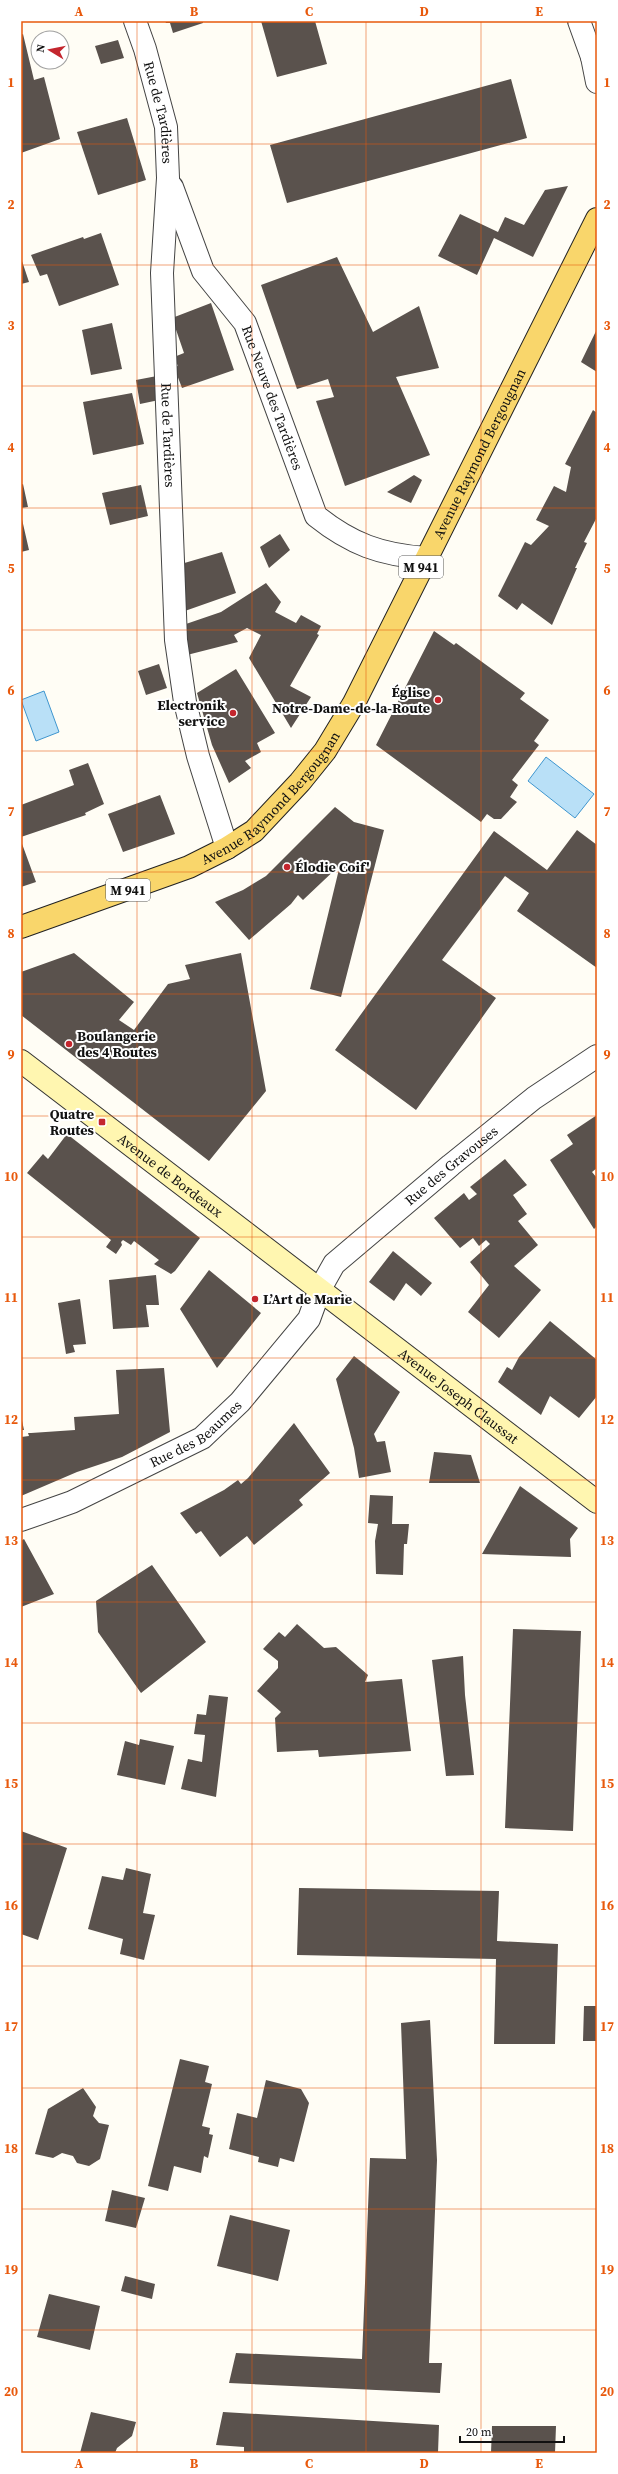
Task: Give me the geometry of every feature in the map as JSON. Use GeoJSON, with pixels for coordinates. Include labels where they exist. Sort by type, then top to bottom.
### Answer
{"type":"FeatureCollection","features":[{"type":"Feature","properties":{"kind":"main road","name":"Avenue Raymond Bergougnan"},"geometry":{"type":"LineString","coordinates":[[21,927],[175,873],[227,848],[254,831],[300,782],[325,751],[354,703],[597,219]]}},
{"type":"Feature","properties":{"kind":"main road","name":"Avenue de Bordeaux"},"geometry":{"type":"LineString","coordinates":[[21,1061],[320,1289]]}},
{"type":"Feature","properties":{"kind":"main road","name":"Avenue Joseph Claussat"},"geometry":{"type":"LineString","coordinates":[[320,1289],[597,1502]]}},
{"type":"Feature","properties":{"kind":"street","name":"Rue de Tardières"},"geometry":{"type":"LineString","coordinates":[[135,21],[145,49],[166,127],[168,178],[162,273],[176,640],[185,702],[198,756],[227,848]]}},
{"type":"Feature","properties":{"kind":"street"},"geometry":{"type":"LineString","coordinates":[[579,21],[595,59],[597,82]]}},
{"type":"Feature","properties":{"kind":"street","name":"Rue Neuve des Tardières"},"geometry":{"type":"LineString","coordinates":[[168,178],[203,271],[245,323],[316,516],[336,532],[361,544],[392,555],[426,558]]}},
{"type":"Feature","properties":{"kind":"street","name":"Rue des Gravouses"},"geometry":{"type":"LineString","coordinates":[[320,1289],[334,1264],[451,1165],[534,1098],[597,1056]]}},
{"type":"Feature","properties":{"kind":"street","name":"Rue des Beaumes"},"geometry":{"type":"LineString","coordinates":[[21,1520],[72,1502],[202,1438],[240,1402],[309,1319],[320,1289]]}},
{"type":"Feature","properties":{"kind":"water"},"geometry":{"type":"Polygon","coordinates":[[[44,691],[59,732],[36,741],[21,700],[44,691]]]}},
{"type":"Feature","properties":{"kind":"water"},"geometry":{"type":"Polygon","coordinates":[[[546,757],[594,794],[575,818],[528,781],[546,757]]]}},
{"type":"Feature","properties":{"kind":"building"},"geometry":{"type":"Polygon","coordinates":[[[165,21],[203,21],[203,23],[173,33],[170,23],[166,23],[165,21]]]}},
{"type":"Feature","properties":{"kind":"building"},"geometry":{"type":"Polygon","coordinates":[[[261,21],[315,21],[327,64],[277,77],[261,21]]]}},
{"type":"Feature","properties":{"kind":"building"},"geometry":{"type":"Polygon","coordinates":[[[23,34],[30,63],[30,70],[32,70],[34,80],[44,77],[60,139],[21,153],[21,35],[23,34]]]}},
{"type":"Feature","properties":{"kind":"building"},"geometry":{"type":"Polygon","coordinates":[[[118,40],[124,58],[101,64],[95,46],[118,40]]]}},
{"type":"Feature","properties":{"kind":"building"},"geometry":{"type":"Polygon","coordinates":[[[511,79],[527,138],[287,203],[270,145],[511,79]]]}},
{"type":"Feature","properties":{"kind":"building"},"geometry":{"type":"Polygon","coordinates":[[[127,118],[146,180],[98,195],[77,132],[127,118]]]}},
{"type":"Feature","properties":{"kind":"building"},"geometry":{"type":"Polygon","coordinates":[[[568,186],[533,257],[494,238],[477,275],[438,256],[460,214],[498,232],[505,217],[524,225],[545,190],[568,186]]]}},
{"type":"Feature","properties":{"kind":"building"},"geometry":{"type":"Polygon","coordinates":[[[101,233],[119,285],[59,306],[47,274],[40,276],[31,255],[83,237],[84,239],[101,233]]]}},
{"type":"Feature","properties":{"kind":"building"},"geometry":{"type":"Polygon","coordinates":[[[337,257],[373,332],[419,306],[439,368],[396,377],[430,455],[345,486],[316,401],[334,397],[328,379],[297,389],[261,285],[337,257]]]}},
{"type":"Feature","properties":{"kind":"building"},"geometry":{"type":"Polygon","coordinates":[[[21,258],[29,282],[21,284],[21,258]]]}},
{"type":"Feature","properties":{"kind":"building"},"geometry":{"type":"Polygon","coordinates":[[[211,303],[234,370],[182,388],[174,367],[178,366],[174,357],[184,353],[172,318],[211,303]]]}},
{"type":"Feature","properties":{"kind":"building"},"geometry":{"type":"Polygon","coordinates":[[[112,323],[122,369],[91,375],[82,330],[112,323]]]}},
{"type":"Feature","properties":{"kind":"building"},"geometry":{"type":"Polygon","coordinates":[[[597,329],[597,372],[581,362],[597,329]]]}},
{"type":"Feature","properties":{"kind":"building"},"geometry":{"type":"Polygon","coordinates":[[[157,376],[159,400],[140,404],[136,380],[157,376]]]}},
{"type":"Feature","properties":{"kind":"building"},"geometry":{"type":"Polygon","coordinates":[[[132,393],[144,444],[93,455],[83,402],[132,393]]]}},
{"type":"Feature","properties":{"kind":"building"},"geometry":{"type":"Polygon","coordinates":[[[593,410],[597,413],[597,517],[584,542],[587,543],[575,568],[577,568],[552,625],[522,603],[517,610],[498,596],[525,542],[531,545],[549,526],[536,520],[554,486],[566,492],[571,467],[565,464],[593,410]]]}},
{"type":"Feature","properties":{"kind":"building"},"geometry":{"type":"Polygon","coordinates":[[[414,475],[422,480],[411,503],[387,492],[414,475]]]}},
{"type":"Feature","properties":{"kind":"building"},"geometry":{"type":"Polygon","coordinates":[[[23,484],[28,507],[21,508],[21,485],[23,484]]]}},
{"type":"Feature","properties":{"kind":"building"},"geometry":{"type":"Polygon","coordinates":[[[141,485],[148,516],[110,525],[102,493],[141,485]]]}},
{"type":"Feature","properties":{"kind":"building"},"geometry":{"type":"Polygon","coordinates":[[[21,515],[29,550],[21,552],[21,515]]]}},
{"type":"Feature","properties":{"kind":"building"},"geometry":{"type":"Polygon","coordinates":[[[280,534],[290,550],[269,568],[260,547],[280,534]]]}},
{"type":"Feature","properties":{"kind":"building"},"geometry":{"type":"Polygon","coordinates":[[[222,552],[236,593],[182,612],[181,564],[222,552]]]}},
{"type":"Feature","properties":{"kind":"building"},"geometry":{"type":"Polygon","coordinates":[[[266,583],[281,602],[275,612],[296,623],[301,615],[321,626],[317,634],[319,635],[290,686],[311,697],[291,728],[249,658],[261,635],[247,628],[234,635],[238,642],[183,656],[183,625],[221,612],[266,583]]]}},
{"type":"Feature","properties":{"kind":"building","name":"Église Notre-Dame-de-la-Route"},"geometry":{"type":"Polygon","coordinates":[[[434,631],[454,645],[456,643],[525,693],[520,699],[549,720],[534,741],[539,745],[512,780],[518,785],[510,797],[517,802],[501,819],[494,819],[487,814],[481,822],[376,745],[434,631]]]}},
{"type":"Feature","properties":{"kind":"building"},"geometry":{"type":"Polygon","coordinates":[[[159,664],[167,688],[146,695],[138,671],[159,664]]]}},
{"type":"Feature","properties":{"kind":"building","name":"Electronik service"},"geometry":{"type":"Polygon","coordinates":[[[236,669],[275,733],[257,743],[261,752],[245,761],[251,768],[229,783],[212,745],[197,693],[236,669]]]}},
{"type":"Feature","properties":{"kind":"building"},"geometry":{"type":"Polygon","coordinates":[[[88,763],[104,804],[85,813],[86,815],[21,837],[21,805],[74,785],[69,770],[88,763]]]}},
{"type":"Feature","properties":{"kind":"building"},"geometry":{"type":"Polygon","coordinates":[[[160,795],[175,834],[123,852],[108,814],[160,795]]]}},
{"type":"Feature","properties":{"kind":"building"},"geometry":{"type":"Polygon","coordinates":[[[335,807],[354,822],[384,830],[341,997],[310,989],[340,865],[303,900],[298,895],[291,904],[249,940],[215,902],[243,890],[266,876],[335,807]]]}},
{"type":"Feature","properties":{"kind":"building"},"geometry":{"type":"Polygon","coordinates":[[[577,830],[597,845],[597,968],[517,911],[529,893],[505,876],[442,960],[496,998],[416,1110],[335,1050],[494,831],[547,870],[577,830]]]}},
{"type":"Feature","properties":{"kind":"building"},"geometry":{"type":"Polygon","coordinates":[[[21,841],[36,882],[21,887],[21,841]]]}},
{"type":"Feature","properties":{"kind":"building"},"geometry":{"type":"Polygon","coordinates":[[[74,953],[134,1002],[119,1020],[134,1030],[168,984],[190,979],[185,965],[241,953],[266,1091],[209,1161],[21,1015],[21,972],[74,953]]]}},
{"type":"Feature","properties":{"kind":"building"},"geometry":{"type":"Polygon","coordinates":[[[597,1115],[597,1168],[592,1172],[597,1178],[597,1226],[594,1229],[550,1160],[573,1144],[567,1135],[597,1115]]]}},
{"type":"Feature","properties":{"kind":"building"},"geometry":{"type":"Polygon","coordinates":[[[67,1134],[200,1238],[175,1271],[171,1274],[154,1264],[159,1260],[134,1241],[131,1245],[123,1240],[121,1242],[122,1245],[116,1254],[106,1247],[111,1240],[27,1173],[43,1154],[48,1159],[67,1134]]]}},
{"type":"Feature","properties":{"kind":"building"},"geometry":{"type":"Polygon","coordinates":[[[505,1159],[527,1185],[513,1195],[527,1214],[518,1221],[538,1245],[514,1266],[541,1290],[499,1338],[468,1312],[489,1285],[470,1262],[490,1244],[486,1240],[479,1246],[473,1238],[460,1248],[434,1218],[464,1193],[469,1200],[477,1194],[470,1187],[505,1159]]]}},
{"type":"Feature","properties":{"kind":"building"},"geometry":{"type":"Polygon","coordinates":[[[393,1251],[432,1283],[421,1296],[406,1283],[394,1301],[369,1282],[393,1251]]]}},
{"type":"Feature","properties":{"kind":"building"},"geometry":{"type":"Polygon","coordinates":[[[209,1270],[261,1313],[217,1368],[180,1309],[209,1270]]]}},
{"type":"Feature","properties":{"kind":"building"},"geometry":{"type":"Polygon","coordinates":[[[156,1275],[159,1305],[146,1305],[149,1327],[113,1329],[109,1280],[156,1275]]]}},
{"type":"Feature","properties":{"kind":"building"},"geometry":{"type":"Polygon","coordinates":[[[80,1299],[86,1344],[73,1345],[75,1352],[66,1354],[58,1303],[80,1299]]]}},
{"type":"Feature","properties":{"kind":"building"},"geometry":{"type":"Polygon","coordinates":[[[550,1321],[597,1360],[597,1396],[579,1418],[550,1396],[541,1415],[498,1382],[507,1367],[512,1370],[519,1357],[550,1321]]]}},
{"type":"Feature","properties":{"kind":"building"},"geometry":{"type":"Polygon","coordinates":[[[354,1356],[400,1392],[374,1434],[377,1442],[385,1441],[391,1472],[359,1478],[354,1448],[336,1379],[354,1356]]]}},
{"type":"Feature","properties":{"kind":"building"},"geometry":{"type":"Polygon","coordinates":[[[164,1368],[170,1432],[122,1457],[77,1472],[21,1496],[21,1437],[29,1436],[28,1433],[75,1430],[74,1417],[119,1414],[116,1370],[164,1368]]]}},
{"type":"Feature","properties":{"kind":"building"},"geometry":{"type":"Polygon","coordinates":[[[21,1416],[24,1430],[21,1430],[21,1416]]]}},
{"type":"Feature","properties":{"kind":"building"},"geometry":{"type":"Polygon","coordinates":[[[294,1423],[330,1473],[299,1500],[303,1505],[254,1545],[247,1536],[220,1557],[201,1531],[196,1534],[180,1513],[224,1490],[238,1480],[241,1484],[248,1478],[294,1423]]]}},
{"type":"Feature","properties":{"kind":"building"},"geometry":{"type":"Polygon","coordinates":[[[434,1452],[471,1455],[480,1483],[429,1483],[434,1452]]]}},
{"type":"Feature","properties":{"kind":"building"},"geometry":{"type":"Polygon","coordinates":[[[520,1486],[578,1528],[570,1539],[571,1557],[482,1554],[520,1486]]]}},
{"type":"Feature","properties":{"kind":"building"},"geometry":{"type":"Polygon","coordinates":[[[370,1495],[393,1496],[392,1524],[409,1524],[407,1544],[404,1544],[403,1575],[376,1574],[375,1541],[378,1524],[368,1523],[370,1495]]]}},
{"type":"Feature","properties":{"kind":"building"},"geometry":{"type":"Polygon","coordinates":[[[24,1539],[54,1594],[21,1607],[21,1541],[24,1539]]]}},
{"type":"Feature","properties":{"kind":"building"},"geometry":{"type":"Polygon","coordinates":[[[152,1565],[206,1642],[141,1693],[98,1632],[96,1601],[152,1565]]]}},
{"type":"Feature","properties":{"kind":"building"},"geometry":{"type":"Polygon","coordinates":[[[297,1624],[324,1648],[336,1647],[368,1675],[365,1682],[402,1679],[411,1751],[319,1757],[318,1750],[277,1752],[275,1718],[281,1712],[257,1691],[278,1668],[278,1661],[263,1649],[279,1632],[285,1637],[297,1624]]]}},
{"type":"Feature","properties":{"kind":"building"},"geometry":{"type":"Polygon","coordinates":[[[513,1629],[581,1631],[573,1831],[505,1828],[513,1629]]]}},
{"type":"Feature","properties":{"kind":"building"},"geometry":{"type":"Polygon","coordinates":[[[463,1656],[465,1695],[474,1775],[446,1776],[432,1660],[463,1656]]]}},
{"type":"Feature","properties":{"kind":"building"},"geometry":{"type":"Polygon","coordinates":[[[209,1695],[228,1697],[216,1797],[181,1789],[188,1759],[202,1762],[205,1735],[194,1734],[197,1714],[206,1715],[209,1695]]]}},
{"type":"Feature","properties":{"kind":"building"},"geometry":{"type":"Polygon","coordinates":[[[140,1739],[174,1746],[165,1785],[117,1775],[125,1741],[139,1745],[140,1739]]]}},
{"type":"Feature","properties":{"kind":"building"},"geometry":{"type":"Polygon","coordinates":[[[21,1831],[67,1848],[38,1940],[21,1934],[21,1831]]]}},
{"type":"Feature","properties":{"kind":"building"},"geometry":{"type":"Polygon","coordinates":[[[126,1868],[151,1874],[143,1913],[155,1915],[144,1960],[120,1954],[123,1939],[88,1929],[102,1876],[123,1880],[126,1868]]]}},
{"type":"Feature","properties":{"kind":"building"},"geometry":{"type":"Polygon","coordinates":[[[299,1888],[499,1891],[497,1941],[558,1944],[555,2044],[494,2044],[496,1959],[297,1955],[299,1888]]]}},
{"type":"Feature","properties":{"kind":"building"},"geometry":{"type":"Polygon","coordinates":[[[584,2006],[597,2006],[597,2041],[583,2041],[584,2006]]]}},
{"type":"Feature","properties":{"kind":"building"},"geometry":{"type":"Polygon","coordinates":[[[430,2020],[437,2160],[429,2363],[442,2363],[440,2393],[229,2383],[236,2353],[362,2359],[370,2158],[406,2159],[401,2023],[430,2020]]]}},
{"type":"Feature","properties":{"kind":"building"},"geometry":{"type":"Polygon","coordinates":[[[180,2059],[209,2066],[205,2082],[212,2084],[202,2126],[210,2128],[209,2134],[213,2135],[208,2158],[204,2156],[201,2173],[174,2166],[168,2191],[148,2186],[180,2059]]]}},
{"type":"Feature","properties":{"kind":"building"},"geometry":{"type":"Polygon","coordinates":[[[266,2080],[301,2089],[309,2103],[294,2162],[280,2158],[278,2167],[258,2162],[259,2157],[229,2149],[237,2113],[257,2118],[266,2080]]]}},
{"type":"Feature","properties":{"kind":"building"},"geometry":{"type":"Polygon","coordinates":[[[83,2088],[96,2107],[93,2116],[99,2123],[109,2125],[100,2159],[89,2166],[77,2163],[73,2156],[62,2153],[53,2158],[35,2154],[48,2109],[83,2088]]]}},
{"type":"Feature","properties":{"kind":"building"},"geometry":{"type":"Polygon","coordinates":[[[112,2190],[145,2198],[136,2228],[105,2221],[112,2190]]]}},
{"type":"Feature","properties":{"kind":"building"},"geometry":{"type":"Polygon","coordinates":[[[230,2215],[290,2230],[278,2281],[217,2266],[230,2215]]]}},
{"type":"Feature","properties":{"kind":"building"},"geometry":{"type":"Polygon","coordinates":[[[125,2276],[155,2284],[152,2299],[121,2291],[125,2276]]]}},
{"type":"Feature","properties":{"kind":"building"},"geometry":{"type":"Polygon","coordinates":[[[49,2294],[100,2306],[90,2350],[37,2337],[49,2294]]]}},
{"type":"Feature","properties":{"kind":"building"},"geometry":{"type":"Polygon","coordinates":[[[91,2412],[136,2422],[132,2436],[117,2448],[115,2453],[80,2453],[91,2412]]]}},
{"type":"Feature","properties":{"kind":"building"},"geometry":{"type":"Polygon","coordinates":[[[223,2412],[439,2425],[438,2453],[244,2453],[244,2447],[216,2445],[223,2412]]]}},
{"type":"Feature","properties":{"kind":"building"},"geometry":{"type":"Polygon","coordinates":[[[492,2426],[556,2426],[555,2453],[491,2453],[492,2426]]]}},
{"type":"Feature","properties":{"kind":"place","name":"Église Notre-Dame-de-la-Route"},"geometry":{"type":"Point","coordinates":[438,700]}},
{"type":"Feature","properties":{"kind":"place","name":"Electronik service"},"geometry":{"type":"Point","coordinates":[233,713]}},
{"type":"Feature","properties":{"kind":"place","name":"Élodie Coif'"},"geometry":{"type":"Point","coordinates":[287,867]}},
{"type":"Feature","properties":{"kind":"place","name":"Boulangerie des 4 Routes"},"geometry":{"type":"Point","coordinates":[69,1044]}},
{"type":"Feature","properties":{"kind":"place","name":"Quatre Routes"},"geometry":{"type":"Point","coordinates":[102,1122]}},
{"type":"Feature","properties":{"kind":"place","name":"L’Art de Marie"},"geometry":{"type":"Point","coordinates":[255,1299]}}]}
